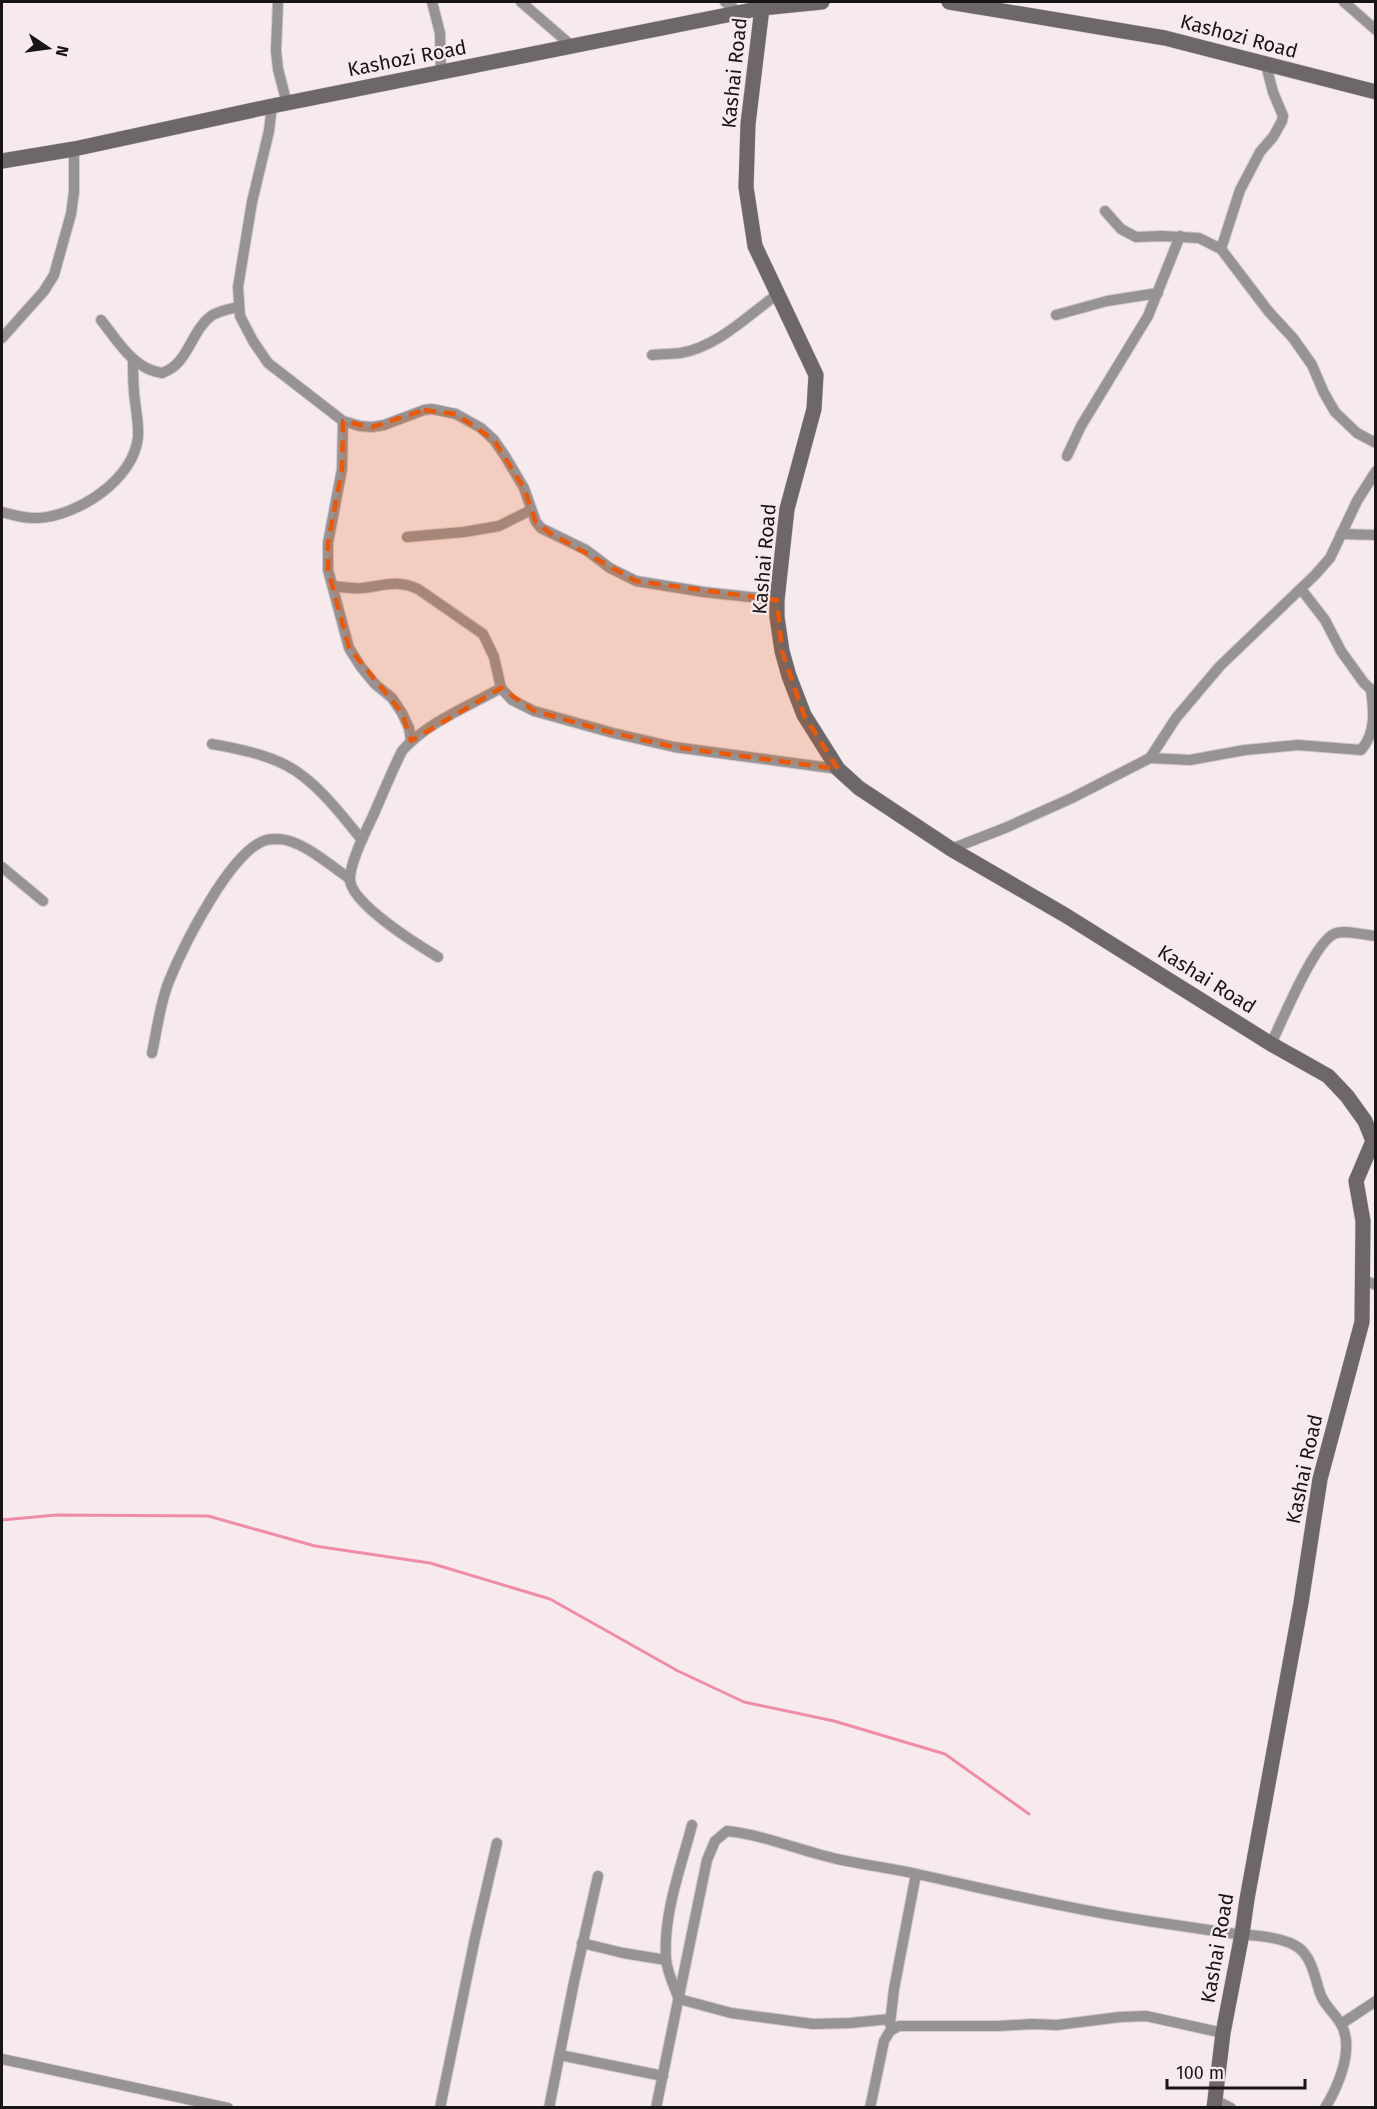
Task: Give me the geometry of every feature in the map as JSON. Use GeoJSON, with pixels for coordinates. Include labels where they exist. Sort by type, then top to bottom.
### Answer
{"type":"FeatureCollection","features":[{"type":"Feature","properties":{"kind":"street"},"geometry":{"type":"LineString","coordinates":[[278,2],[279,105],[269,131],[252,202],[238,287],[238,307],[243,324],[268,363],[343,421],[360,426],[384,425],[432,409],[466,418],[494,440],[524,488],[536,522],[541,528],[586,550],[610,568],[636,581],[704,592],[777,600]]}},
{"type":"Feature","properties":{"kind":"street"},"geometry":{"type":"LineString","coordinates":[[432,2],[440,33],[441,73]]}},
{"type":"Feature","properties":{"kind":"street"},"geometry":{"type":"LineString","coordinates":[[521,2],[572,46]]}},
{"type":"Feature","properties":{"kind":"street"},"geometry":{"type":"LineString","coordinates":[[725,2],[740,13]]}},
{"type":"Feature","properties":{"kind":"street","name":"Kashozi Road"},"geometry":{"type":"LineString","coordinates":[[2,161],[740,13],[764,5],[822,2]]}},
{"type":"Feature","properties":{"kind":"street","name":"Kashozi Road"},"geometry":{"type":"LineString","coordinates":[[950,2],[967,2],[1165,38],[1266,65],[1375,89]]}},
{"type":"Feature","properties":{"kind":"street"},"geometry":{"type":"LineString","coordinates":[[1344,2],[1376,30]]}},
{"type":"Feature","properties":{"kind":"street","name":"Kashai Road"},"geometry":{"type":"LineString","coordinates":[[764,5],[748,124],[746,187],[755,246],[816,375],[814,409],[787,509],[777,600],[780,640],[789,676],[804,715],[838,769],[859,788],[951,849],[1065,915],[1271,1044],[1328,1076],[1347,1096],[1365,1121],[1374,1141],[1356,1181],[1370,1282],[1362,1322],[1320,1479],[1301,1603],[1223,2032],[1215,2104]]}},
{"type":"Feature","properties":{"kind":"street"},"geometry":{"type":"LineString","coordinates":[[1221,249],[1240,190],[1248,173],[1282,121],[1283,116],[1273,92],[1266,65]]}},
{"type":"Feature","properties":{"kind":"street"},"geometry":{"type":"LineString","coordinates":[[2,338],[44,291],[54,275],[71,214],[74,192],[74,148]]}},
{"type":"Feature","properties":{"kind":"street"},"geometry":{"type":"LineString","coordinates":[[1105,211],[1120,229],[1136,237],[1199,238],[1221,249],[1312,365],[1335,412],[1357,433],[1376,443]]}},
{"type":"Feature","properties":{"kind":"street"},"geometry":{"type":"LineString","coordinates":[[1067,456],[1081,426],[1148,316],[1180,236]]}},
{"type":"Feature","properties":{"kind":"street"},"geometry":{"type":"LineString","coordinates":[[1056,315],[1107,301],[1158,293]]}},
{"type":"Feature","properties":{"kind":"street"},"geometry":{"type":"LineString","coordinates":[[652,355],[682,352],[703,346],[737,325],[778,294]]}},
{"type":"Feature","properties":{"kind":"street"},"geometry":{"type":"LineString","coordinates":[[101,320],[133,359],[144,368],[162,373],[168,371],[182,359],[210,317],[218,312],[238,307]]}},
{"type":"Feature","properties":{"kind":"street"},"geometry":{"type":"LineString","coordinates":[[2,512],[19,517],[38,518],[79,508],[101,494],[126,468],[134,455],[138,437],[133,389],[133,359]]}},
{"type":"Feature","properties":{"kind":"street"},"geometry":{"type":"LineString","coordinates":[[343,421],[342,469],[328,543],[328,570],[349,648],[375,684],[392,698],[409,728],[411,741]]}},
{"type":"Feature","properties":{"kind":"street"},"geometry":{"type":"LineString","coordinates":[[1150,758],[1176,717],[1220,666],[1330,558],[1357,501],[1376,471]]}},
{"type":"Feature","properties":{"kind":"street"},"geometry":{"type":"LineString","coordinates":[[407,537],[500,526],[531,510]]}},
{"type":"Feature","properties":{"kind":"street"},"geometry":{"type":"LineString","coordinates":[[1341,534],[1376,535]]}},
{"type":"Feature","properties":{"kind":"street"},"geometry":{"type":"LineString","coordinates":[[333,586],[361,588],[393,582],[408,584],[418,589],[483,634],[494,657],[501,688],[512,700],[534,711],[674,747],[838,769]]}},
{"type":"Feature","properties":{"kind":"street"},"geometry":{"type":"LineString","coordinates":[[951,849],[1072,798],[1150,758],[1190,760],[1245,750],[1298,745],[1361,750],[1370,738],[1374,717],[1373,692],[1341,651],[1325,620],[1300,589]]}},
{"type":"Feature","properties":{"kind":"street"},"geometry":{"type":"LineString","coordinates":[[350,879],[362,840],[402,751],[424,731],[501,688]]}},
{"type":"Feature","properties":{"kind":"street"},"geometry":{"type":"LineString","coordinates":[[212,744],[254,753],[304,776],[362,840]]}},
{"type":"Feature","properties":{"kind":"street"},"geometry":{"type":"LineString","coordinates":[[152,1053],[169,983],[205,909],[237,862],[251,849],[266,840],[290,840],[302,846],[350,879],[355,891],[368,906],[393,927],[438,957]]}},
{"type":"Feature","properties":{"kind":"street"},"geometry":{"type":"LineString","coordinates":[[2,867],[43,901]]}},
{"type":"Feature","properties":{"kind":"street"},"geometry":{"type":"LineString","coordinates":[[1271,1044],[1312,959],[1327,938],[1336,933],[1376,936]]}},
{"type":"Feature","properties":{"kind":"street"},"geometry":{"type":"LineString","coordinates":[[679,1999],[666,1960],[667,1932],[671,1904],[692,1825]]}},
{"type":"Feature","properties":{"kind":"street"},"geometry":{"type":"LineString","coordinates":[[656,2108],[707,1860],[715,1841],[728,1831],[760,1836],[794,1849],[838,1860],[916,1874],[1013,1897],[1087,1911],[1242,1934],[1298,1946],[1309,1961],[1323,2001],[1345,2032],[1343,2070],[1325,2108]]}},
{"type":"Feature","properties":{"kind":"street"},"geometry":{"type":"LineString","coordinates":[[440,2108],[497,1843]]}},
{"type":"Feature","properties":{"kind":"street"},"geometry":{"type":"LineString","coordinates":[[870,2108],[882,2049],[890,2031],[890,2019],[916,1874]]}},
{"type":"Feature","properties":{"kind":"street"},"geometry":{"type":"LineString","coordinates":[[549,2108],[582,1943],[598,1876]]}},
{"type":"Feature","properties":{"kind":"street"},"geometry":{"type":"LineString","coordinates":[[582,1943],[666,1960]]}},
{"type":"Feature","properties":{"kind":"street"},"geometry":{"type":"LineString","coordinates":[[679,1999],[731,2013],[813,2024],[842,2024],[890,2019]]}},
{"type":"Feature","properties":{"kind":"street"},"geometry":{"type":"LineString","coordinates":[[1341,2024],[1376,2001]]}},
{"type":"Feature","properties":{"kind":"street"},"geometry":{"type":"LineString","coordinates":[[890,2031],[899,2026],[909,2025],[1057,2025],[1092,2019],[1146,2016],[1223,2032]]}},
{"type":"Feature","properties":{"kind":"street"},"geometry":{"type":"LineString","coordinates":[[560,2055],[663,2076]]}},
{"type":"Feature","properties":{"kind":"street"},"geometry":{"type":"LineString","coordinates":[[2,2059],[228,2108]]}},
{"type":"Feature","properties":{"kind":"street"},"geometry":{"type":"LineString","coordinates":[[1215,2104],[1231,2108]]}},
{"type":"Feature","properties":{"kind":"highlighted area"},"geometry":{"type":"Polygon","coordinates":[[[424,410],[456,414],[494,440],[524,488],[536,522],[550,533],[636,581],[777,600],[782,651],[804,715],[838,769],[674,747],[613,733],[534,711],[501,688],[411,741],[402,713],[349,648],[328,570],[328,543],[342,469],[343,421],[372,427],[424,410]]]}},
{"type":"Feature","properties":{"kind":"waterway"},"geometry":{"type":"LineString","coordinates":[[2,1520],[56,1515],[208,1516],[315,1546],[430,1563],[550,1599],[678,1671],[744,1702],[834,1721],[945,1754],[1029,1814]]}}]}
